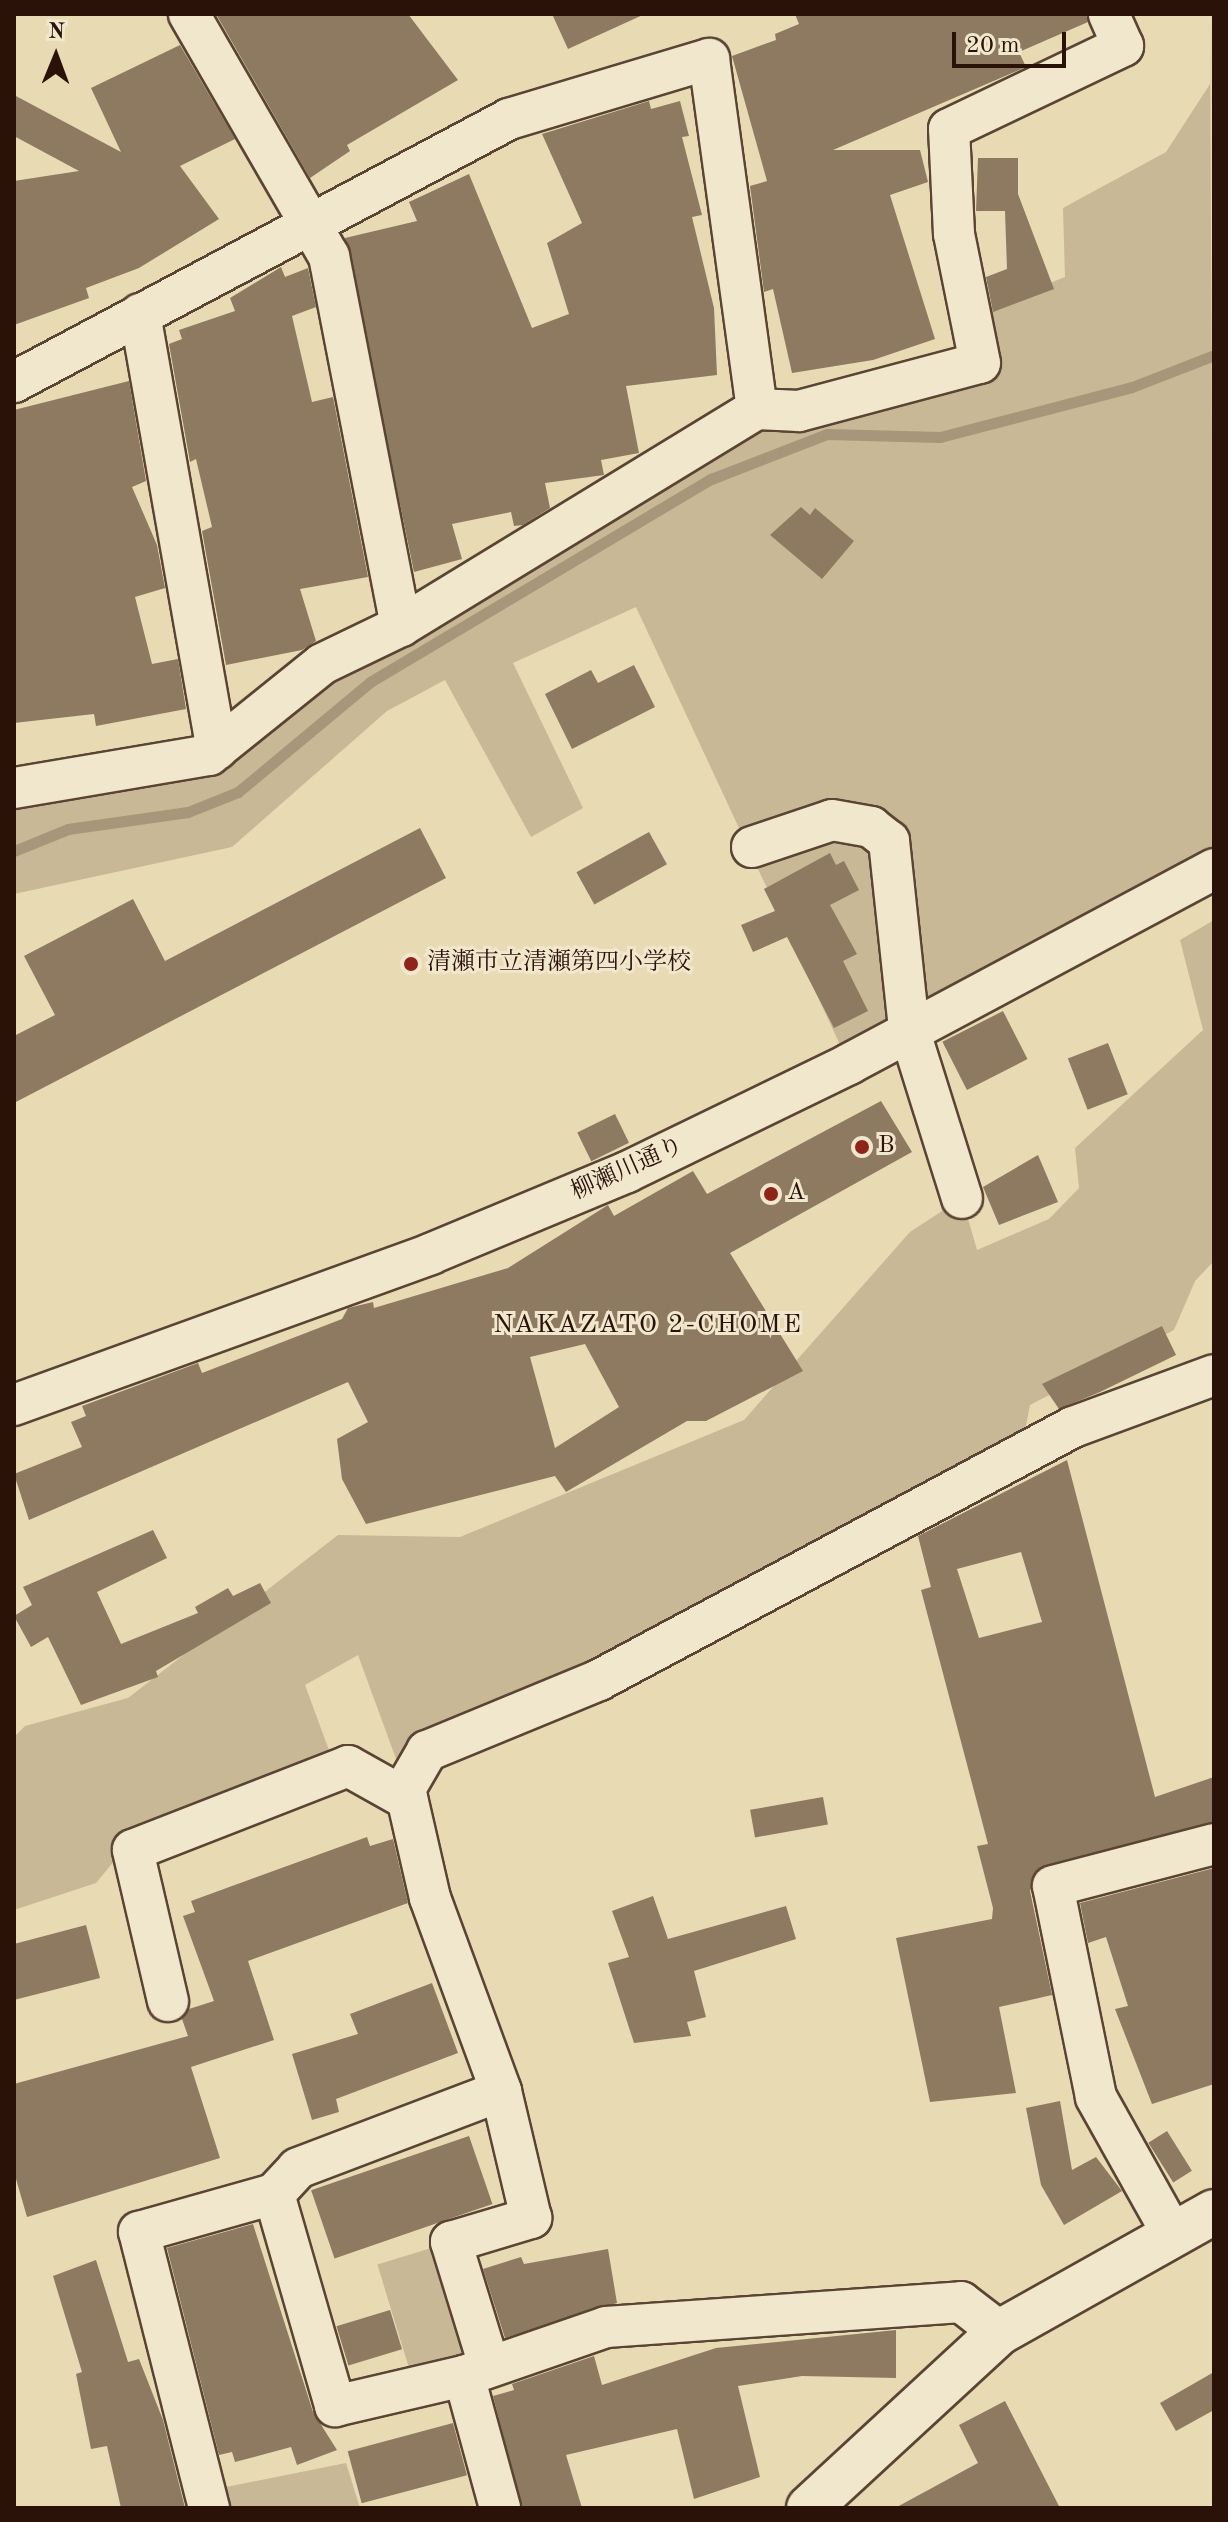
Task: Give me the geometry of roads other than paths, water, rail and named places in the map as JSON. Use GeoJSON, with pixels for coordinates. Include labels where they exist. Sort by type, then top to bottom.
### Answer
{"type":"FeatureCollection","features":[{"type":"Feature","properties":{"kind":"street"},"geometry":{"type":"LineString","coordinates":[[189,14],[308,229],[329,256],[401,626]]}},
{"type":"Feature","properties":{"kind":"street"},"geometry":{"type":"LineString","coordinates":[[14,788],[217,749],[322,664],[401,626],[757,409],[799,411],[980,363],[954,234],[949,129],[1123,46],[1109,14]]}},
{"type":"Feature","properties":{"kind":"street"},"geometry":{"type":"LineString","coordinates":[[14,382],[308,229],[509,119],[709,59],[757,409]]}},
{"type":"Feature","properties":{"kind":"street"},"geometry":{"type":"LineString","coordinates":[[140,314],[217,749]]}},
{"type":"Feature","properties":{"kind":"street"},"geometry":{"type":"LineString","coordinates":[[752,847],[832,820],[871,827],[889,841],[909,1029],[962,1198]]}},
{"type":"Feature","properties":{"kind":"street","name":"柳瀬川通り"},"geometry":{"type":"LineString","coordinates":[[14,1405],[560,1200],[909,1029],[1214,869]]}},
{"type":"Feature","properties":{"kind":"street"},"geometry":{"type":"LineString","coordinates":[[500,2508],[451,2242],[531,2218],[501,2091],[430,1898],[407,1799],[405,1789],[427,1751],[599,1680],[1073,1427],[1214,1375]]}},
{"type":"Feature","properties":{"kind":"street"},"geometry":{"type":"LineString","coordinates":[[168,2001],[133,1850],[348,1766],[407,1799]]}},
{"type":"Feature","properties":{"kind":"street"},"geometry":{"type":"LineString","coordinates":[[1173,2235],[1096,2097],[1053,1886],[1214,1844]]}},
{"type":"Feature","properties":{"kind":"street"},"geometry":{"type":"LineString","coordinates":[[209,2508],[139,2232],[274,2194],[298,2168],[501,2091]]}},
{"type":"Feature","properties":{"kind":"street"},"geometry":{"type":"LineString","coordinates":[[274,2194],[335,2406],[476,2369],[606,2327],[833,2308],[961,2302],[1000,2332]]}},
{"type":"Feature","properties":{"kind":"street"},"geometry":{"type":"LineString","coordinates":[[809,2508],[1000,2332],[1214,2212]]}},
{"type":"Feature","properties":{"kind":"waterway"},"geometry":{"type":"LineString","coordinates":[[14,851],[68,829],[188,812],[238,792],[370,682],[711,479],[827,434],[940,437],[1132,387],[1214,355]]}},
{"type":"Feature","properties":{"kind":"place","name":"清瀬市立清瀬第四小学校"},"geometry":{"type":"Point","coordinates":[411,964]}},
{"type":"Feature","properties":{"kind":"place","name":"B"},"geometry":{"type":"Point","coordinates":[862,1147]}},
{"type":"Feature","properties":{"kind":"place","name":"A"},"geometry":{"type":"Point","coordinates":[771,1194]}},
{"type":"Feature","properties":{"kind":"district","name":"NAKAZATO 2-CHOME"},"geometry":{"type":"Point","coordinates":[648,1326]}}]}
